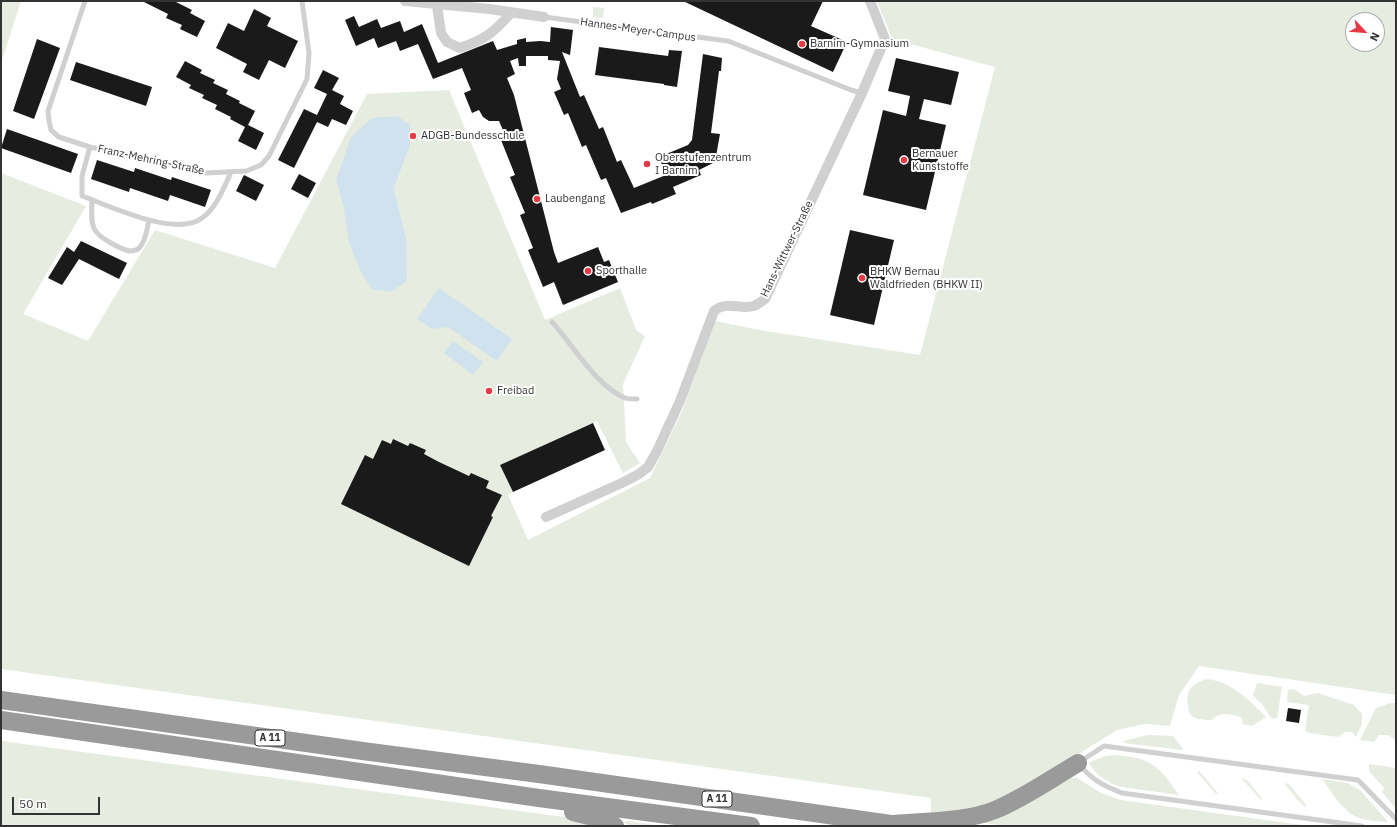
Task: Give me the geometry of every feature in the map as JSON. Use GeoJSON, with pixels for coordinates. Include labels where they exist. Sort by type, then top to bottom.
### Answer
{"type":"FeatureCollection","features":[{"type":"Feature","properties":{"kind":"highway","name":"A 11"},"geometry":{"type":"LineString","coordinates":[[1,700],[900,825]]}},
{"type":"Feature","properties":{"kind":"highway","name":"A 11"},"geometry":{"type":"LineString","coordinates":[[1,720],[539,798],[751,826]]}},
{"type":"Feature","properties":{"kind":"highway"},"geometry":{"type":"LineString","coordinates":[[900,825],[965,817],[994,810],[1019,799],[1078,763]]}},
{"type":"Feature","properties":{"kind":"highway"},"geometry":{"type":"LineString","coordinates":[[539,798],[554,808],[593,817],[615,826]]}},
{"type":"Feature","properties":{"kind":"street","name":"Hannes-Meyer-Campus"},"geometry":{"type":"LineString","coordinates":[[405,1],[489,9],[544,17]]}},
{"type":"Feature","properties":{"kind":"street","name":"Hans-Wittwer-Straße"},"geometry":{"type":"LineString","coordinates":[[546,517],[624,482],[648,467],[680,401],[714,312],[719,307],[725,305],[752,306],[764,299],[862,93],[885,39],[870,1]]}},
{"type":"Feature","properties":{"kind":"street"},"geometry":{"type":"LineString","coordinates":[[437,5],[441,33],[447,42],[460,48],[476,43],[488,36],[511,13]]}},
{"type":"Feature","properties":{"kind":"lane","name":"Franz-Mehring-Straße"},"geometry":{"type":"LineString","coordinates":[[85,1],[48,111],[51,130],[59,137],[90,147],[206,173],[246,170],[261,164],[269,156],[308,79],[308,54],[302,1]]}},
{"type":"Feature","properties":{"kind":"lane","name":"Hannes-Meyer-Campus"},"geometry":{"type":"LineString","coordinates":[[544,17],[728,41],[862,93]]}},
{"type":"Feature","properties":{"kind":"lane"},"geometry":{"type":"LineString","coordinates":[[90,147],[82,176],[82,196],[149,220],[176,225],[191,224],[202,219],[210,210],[225,187],[231,172]]}},
{"type":"Feature","properties":{"kind":"lane"},"geometry":{"type":"LineString","coordinates":[[92,200],[93,224],[100,237],[129,251],[135,251],[140,248],[149,220]]}},
{"type":"Feature","properties":{"kind":"lane"},"geometry":{"type":"LineString","coordinates":[[552,322],[598,378],[610,390],[626,399],[637,399]]}},
{"type":"Feature","properties":{"kind":"lane"},"geometry":{"type":"LineString","coordinates":[[1362,826],[1122,793],[1104,786],[1088,774],[1078,763],[1104,746],[1358,780],[1396,819]]}},
{"type":"Feature","properties":{"kind":"shaded area"},"geometry":{"type":"Polygon","coordinates":[[[1,1],[21,1],[1,63],[1,1]]]}},
{"type":"Feature","properties":{"kind":"shaded area"},"geometry":{"type":"Polygon","coordinates":[[[877,1],[1396,1],[1396,695],[1199,666],[1179,695],[1170,726],[1145,724],[1117,730],[1003,801],[977,809],[943,813],[931,812],[931,798],[1,669],[1,173],[86,206],[23,314],[88,341],[155,230],[275,268],[367,94],[449,90],[545,320],[620,288],[636,330],[645,336],[623,384],[626,442],[640,463],[623,473],[597,421],[500,465],[513,492],[508,495],[528,540],[650,478],[683,409],[715,321],[759,330],[920,355],[995,67],[892,39],[877,1]],[[410,146],[336,180],[344,209],[406,238],[394,188],[410,146]]]}},
{"type":"Feature","properties":{"kind":"shaded area"},"geometry":{"type":"Polygon","coordinates":[[[593,7],[604,8],[603,18],[593,17],[593,7]]]}},
{"type":"Feature","properties":{"kind":"shaded area"},"geometry":{"type":"Polygon","coordinates":[[[1207,679],[1224,684],[1240,693],[1266,717],[1252,726],[1243,724],[1241,717],[1229,714],[1218,715],[1212,720],[1193,717],[1188,706],[1189,691],[1193,685],[1207,679]]]}},
{"type":"Feature","properties":{"kind":"shaded area"},"geometry":{"type":"Polygon","coordinates":[[[1257,683],[1282,687],[1277,718],[1272,719],[1262,704],[1253,696],[1257,683]]]}},
{"type":"Feature","properties":{"kind":"shaded area"},"geometry":{"type":"Polygon","coordinates":[[[1294,689],[1304,696],[1318,693],[1354,705],[1362,714],[1362,724],[1356,737],[1352,732],[1345,732],[1338,737],[1309,733],[1305,730],[1309,705],[1287,702],[1288,690],[1294,689]]]}},
{"type":"Feature","properties":{"kind":"shaded area"},"geometry":{"type":"Polygon","coordinates":[[[1390,703],[1396,703],[1396,745],[1394,739],[1388,735],[1379,735],[1374,742],[1360,740],[1376,708],[1390,703]]]}},
{"type":"Feature","properties":{"kind":"shaded area"},"geometry":{"type":"Polygon","coordinates":[[[1148,735],[1173,736],[1183,749],[1124,743],[1123,741],[1148,735]]]}},
{"type":"Feature","properties":{"kind":"shaded area"},"geometry":{"type":"Polygon","coordinates":[[[1,741],[564,817],[601,826],[1,826],[1,741]]]}},
{"type":"Feature","properties":{"kind":"shaded area"},"geometry":{"type":"Polygon","coordinates":[[[1105,756],[1129,756],[1154,766],[1166,777],[1179,795],[1122,787],[1112,784],[1098,775],[1089,764],[1090,762],[1105,756]]]}},
{"type":"Feature","properties":{"kind":"shaded area"},"geometry":{"type":"Polygon","coordinates":[[[1369,764],[1396,768],[1396,809],[1382,792],[1384,788],[1369,771],[1369,764]]]}},
{"type":"Feature","properties":{"kind":"shaded area"},"geometry":{"type":"Polygon","coordinates":[[[1199,771],[1218,793],[1216,794],[1197,772],[1199,771]]]}},
{"type":"Feature","properties":{"kind":"shaded area"},"geometry":{"type":"Polygon","coordinates":[[[1067,778],[1077,778],[1101,793],[1121,800],[1309,826],[1005,826],[978,822],[1067,778]]]}},
{"type":"Feature","properties":{"kind":"shaded area"},"geometry":{"type":"Polygon","coordinates":[[[1243,778],[1249,782],[1262,799],[1261,800],[1242,779],[1243,778]]]}},
{"type":"Feature","properties":{"kind":"shaded area"},"geometry":{"type":"Polygon","coordinates":[[[1322,779],[1348,783],[1361,791],[1388,822],[1372,821],[1356,817],[1351,814],[1337,800],[1322,779]]]}},
{"type":"Feature","properties":{"kind":"shaded area"},"geometry":{"type":"Polygon","coordinates":[[[1288,783],[1306,805],[1305,807],[1285,784],[1288,783]]]}},
{"type":"Feature","properties":{"kind":"shaded area"},"geometry":{"type":"Polygon","coordinates":[[[629,821],[662,826],[630,826],[623,822],[629,821]]]}},
{"type":"Feature","properties":{"kind":"water"},"geometry":{"type":"Polygon","coordinates":[[[397,116],[410,125],[410,146],[394,188],[406,238],[407,281],[390,292],[372,289],[362,274],[349,243],[344,209],[336,180],[351,137],[372,118],[397,116]]]}},
{"type":"Feature","properties":{"kind":"water"},"geometry":{"type":"Polygon","coordinates":[[[439,288],[512,339],[497,361],[448,327],[432,329],[417,319],[439,288]]]}},
{"type":"Feature","properties":{"kind":"water"},"geometry":{"type":"Polygon","coordinates":[[[453,341],[483,362],[473,375],[444,353],[453,341]]]}},
{"type":"Feature","properties":{"kind":"building"},"geometry":{"type":"Polygon","coordinates":[[[142,1],[174,1],[192,10],[190,13],[205,21],[197,37],[180,29],[182,25],[166,18],[168,14],[142,1]]]}},
{"type":"Feature","properties":{"kind":"building"},"geometry":{"type":"Polygon","coordinates":[[[683,1],[823,1],[811,26],[847,42],[833,72],[683,1]]]}},
{"type":"Feature","properties":{"kind":"building"},"geometry":{"type":"Polygon","coordinates":[[[254,9],[271,18],[267,26],[298,41],[285,68],[269,60],[259,80],[243,72],[247,64],[216,48],[228,23],[244,31],[254,9]]]}},
{"type":"Feature","properties":{"kind":"building"},"geometry":{"type":"Polygon","coordinates":[[[354,16],[359,27],[377,19],[381,28],[400,21],[404,32],[422,24],[438,63],[493,41],[497,50],[517,44],[517,40],[526,38],[526,42],[550,42],[551,25],[551,27],[573,30],[570,55],[562,52],[580,97],[584,95],[599,129],[603,127],[617,162],[621,160],[634,188],[666,175],[659,157],[688,145],[692,140],[703,54],[722,58],[711,133],[720,134],[715,162],[699,170],[701,175],[673,187],[676,194],[652,204],[651,202],[621,213],[606,178],[601,180],[586,145],[582,147],[568,113],[564,115],[554,92],[561,89],[557,79],[560,61],[548,60],[548,56],[526,56],[526,66],[519,66],[518,58],[510,61],[515,74],[507,78],[514,95],[558,263],[598,247],[604,262],[609,260],[618,282],[563,305],[554,282],[543,287],[528,250],[533,248],[520,215],[525,213],[510,177],[515,175],[501,140],[506,137],[499,121],[489,121],[483,117],[479,110],[472,113],[464,93],[471,90],[462,68],[433,79],[418,44],[400,51],[396,41],[378,48],[374,38],[356,46],[345,20],[354,16]]]}},
{"type":"Feature","properties":{"kind":"building"},"geometry":{"type":"Polygon","coordinates":[[[37,39],[60,48],[34,119],[13,111],[37,39]]]}},
{"type":"Feature","properties":{"kind":"building"},"geometry":{"type":"Polygon","coordinates":[[[599,47],[668,56],[669,50],[682,51],[677,87],[595,75],[599,47]]]}},
{"type":"Feature","properties":{"kind":"building","name":"Bernauer Kunststoffe"},"geometry":{"type":"Polygon","coordinates":[[[896,58],[959,72],[951,105],[924,99],[919,119],[946,125],[926,210],[863,195],[883,110],[906,116],[910,96],[888,91],[896,58]]]}},
{"type":"Feature","properties":{"kind":"building"},"geometry":{"type":"Polygon","coordinates":[[[185,61],[202,70],[200,73],[215,80],[213,83],[228,90],[226,94],[255,111],[248,125],[264,133],[256,150],[238,141],[245,127],[230,119],[231,117],[215,109],[217,105],[202,98],[204,95],[189,88],[191,85],[176,77],[185,61]]]}},
{"type":"Feature","properties":{"kind":"building"},"geometry":{"type":"Polygon","coordinates":[[[76,62],[152,87],[146,106],[70,80],[76,62]]]}},
{"type":"Feature","properties":{"kind":"building"},"geometry":{"type":"Polygon","coordinates":[[[323,70],[339,78],[332,90],[344,96],[340,104],[353,111],[346,125],[332,119],[328,127],[317,122],[294,168],[278,160],[304,109],[317,115],[327,94],[314,88],[323,70]]]}},
{"type":"Feature","properties":{"kind":"building"},"geometry":{"type":"Polygon","coordinates":[[[7,129],[78,154],[71,173],[1,148],[7,129]]]}},
{"type":"Feature","properties":{"kind":"building"},"geometry":{"type":"Polygon","coordinates":[[[97,160],[134,172],[135,168],[171,180],[172,177],[211,190],[205,207],[170,195],[168,201],[130,188],[129,192],[91,179],[97,160]]]}},
{"type":"Feature","properties":{"kind":"building"},"geometry":{"type":"Polygon","coordinates":[[[299,174],[316,183],[308,198],[291,189],[299,174]]]}},
{"type":"Feature","properties":{"kind":"building"},"geometry":{"type":"Polygon","coordinates":[[[244,175],[264,185],[256,201],[236,191],[244,175]]]}},
{"type":"Feature","properties":{"kind":"building","name":"BHKW Bernau Waldfrieden (BHKW II)"},"geometry":{"type":"Polygon","coordinates":[[[850,230],[894,240],[874,325],[830,315],[850,230]]]}},
{"type":"Feature","properties":{"kind":"building"},"geometry":{"type":"Polygon","coordinates":[[[81,241],[127,263],[119,279],[79,259],[62,285],[48,278],[67,247],[74,252],[81,241]]]}},
{"type":"Feature","properties":{"kind":"building"},"geometry":{"type":"Polygon","coordinates":[[[593,423],[605,450],[513,492],[500,465],[593,423]]]}},
{"type":"Feature","properties":{"kind":"building"},"geometry":{"type":"Polygon","coordinates":[[[393,439],[408,446],[410,443],[426,450],[424,454],[469,476],[471,473],[489,481],[486,488],[502,495],[469,566],[341,504],[365,455],[373,459],[382,440],[391,444],[393,439]]]}},
{"type":"Feature","properties":{"kind":"building"},"geometry":{"type":"Polygon","coordinates":[[[1288,708],[1301,710],[1299,723],[1286,721],[1288,708]]]}},
{"type":"Feature","properties":{"kind":"place","name":"Barnim-Gymnasium"},"geometry":{"type":"Point","coordinates":[802,44]}},
{"type":"Feature","properties":{"kind":"place","name":"ADGB-Bundesschule"},"geometry":{"type":"Point","coordinates":[413,136]}},
{"type":"Feature","properties":{"kind":"place","name":"Bernauer Kunststoffe"},"geometry":{"type":"Point","coordinates":[904,160]}},
{"type":"Feature","properties":{"kind":"place","name":"Oberstufenzentrum I Barnim"},"geometry":{"type":"Point","coordinates":[647,164]}},
{"type":"Feature","properties":{"kind":"place","name":"Laubengang"},"geometry":{"type":"Point","coordinates":[537,199]}},
{"type":"Feature","properties":{"kind":"place","name":"Sporthalle"},"geometry":{"type":"Point","coordinates":[588,271]}},
{"type":"Feature","properties":{"kind":"place","name":"BHKW Bernau Waldfrieden (BHKW II)"},"geometry":{"type":"Point","coordinates":[862,278]}},
{"type":"Feature","properties":{"kind":"place","name":"Freibad"},"geometry":{"type":"Point","coordinates":[489,391]}}]}
